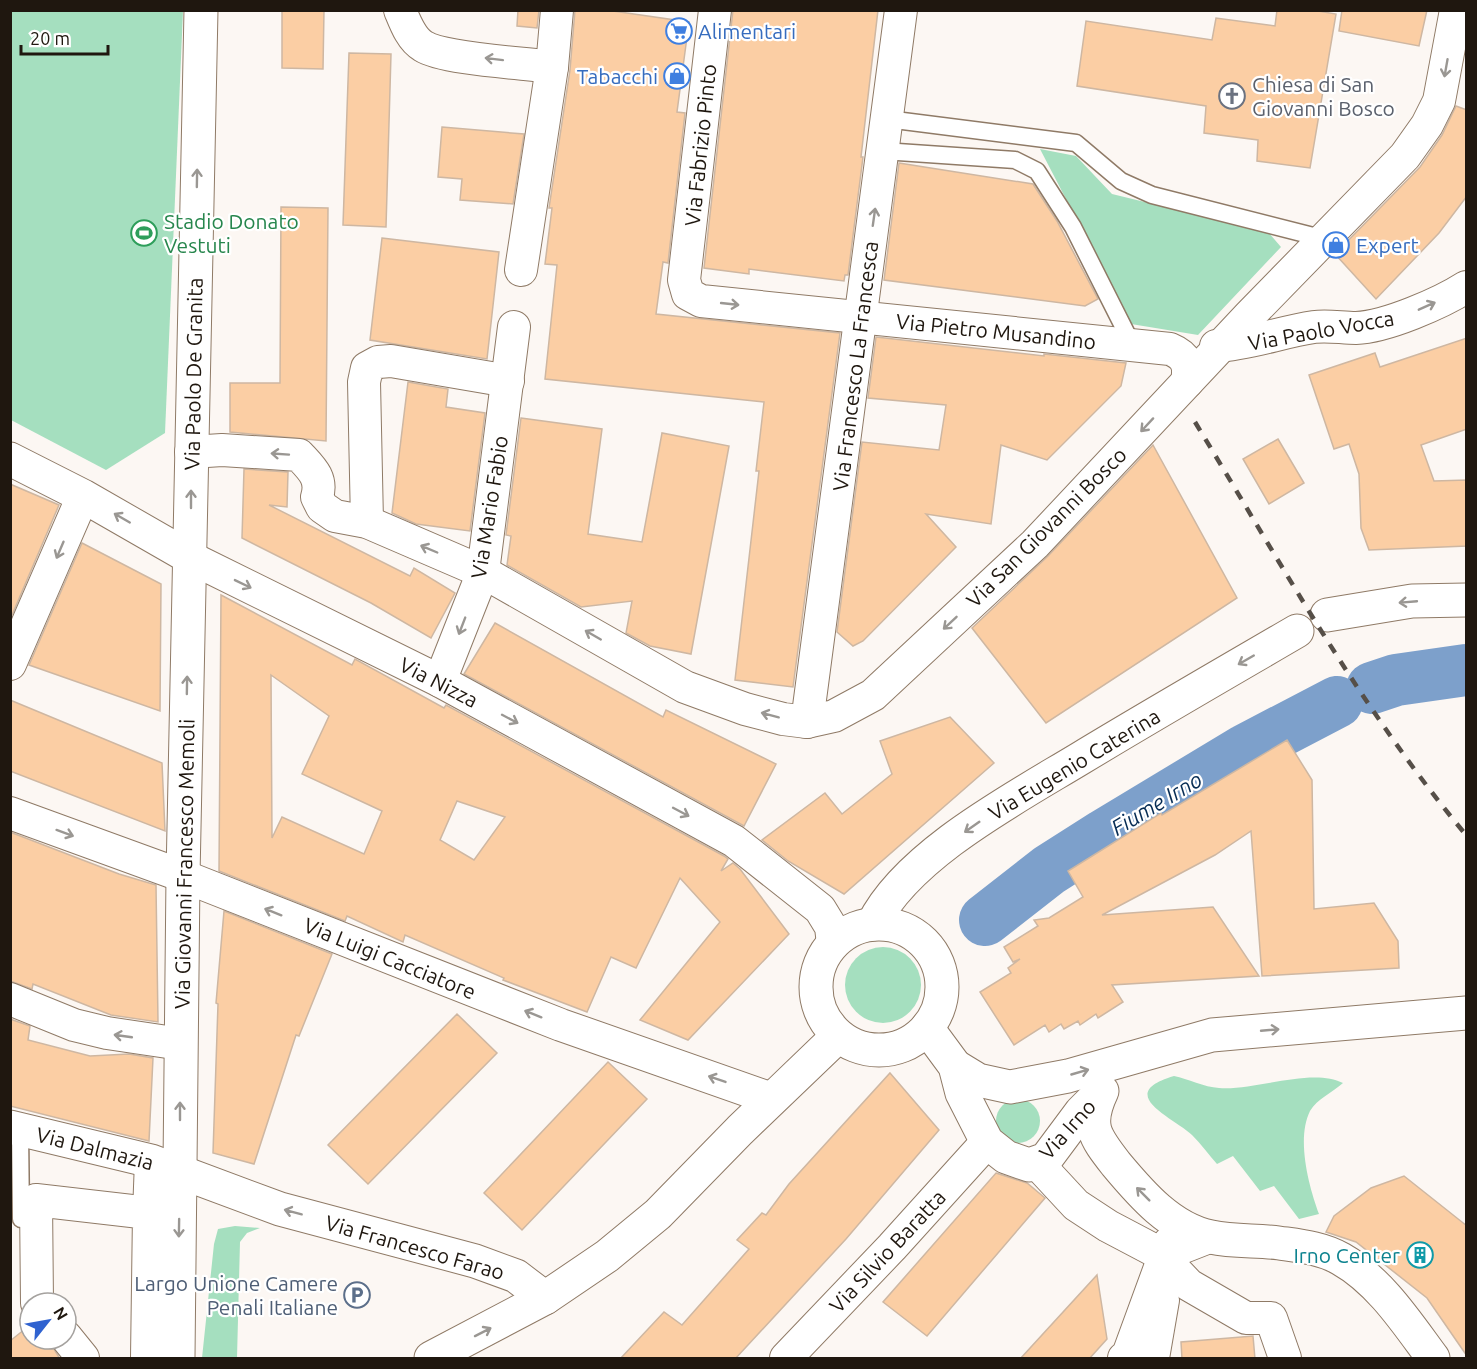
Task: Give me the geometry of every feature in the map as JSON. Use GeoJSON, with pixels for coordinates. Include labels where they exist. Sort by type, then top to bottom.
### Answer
{"type":"FeatureCollection","features":[{"type":"Feature","properties":{"kind":"main road","name":"Via Paolo De Granita"},"geometry":{"type":"LineString","coordinates":[[191,558],[191,452],[201,10]]}},
{"type":"Feature","properties":{"kind":"main road","name":"Via Nizza"},"geometry":{"type":"LineString","coordinates":[[10,459],[83,496],[191,558]]}},
{"type":"Feature","properties":{"kind":"main road","name":"Via Giovanni Francesco Memoli"},"geometry":{"type":"LineString","coordinates":[[178,1359],[166,1165],[181,1044],[191,558]]}},
{"type":"Feature","properties":{"kind":"main road"},"geometry":{"type":"LineString","coordinates":[[1327,615],[1402,602],[1467,600]]}},
{"type":"Feature","properties":{"kind":"main road","name":"Via Eugenio Caterina"},"geometry":{"type":"LineString","coordinates":[[873,924],[883,904],[906,880],[948,844],[1001,806],[1297,631]]}},
{"type":"Feature","properties":{"kind":"main road"},"geometry":{"type":"LineString","coordinates":[[873,924],[892,926],[909,932],[934,958],[940,976],[941,994],[936,1012],[927,1028],[913,1041],[894,1049],[874,1050],[855,1046],[838,1036],[825,1020],[817,1001],[816,981],[821,961],[833,944],[845,934],[873,924]]}},
{"type":"Feature","properties":{"kind":"main road","name":"Via Irno"},"geometry":{"type":"LineString","coordinates":[[955,1066],[986,1082],[1010,1087],[1023,1086],[1212,1035],[1467,1013]]}},
{"type":"Feature","properties":{"kind":"main road"},"geometry":{"type":"LineString","coordinates":[[927,1028],[955,1066]]}},
{"type":"Feature","properties":{"kind":"main road","name":"Via Irno"},"geometry":{"type":"LineString","coordinates":[[955,1066],[969,1110],[987,1142],[1006,1157],[1029,1165],[1046,1159],[1081,1112],[1102,1091],[1126,1075],[1167,1061],[1212,1035]]}},
{"type":"Feature","properties":{"kind":"main road"},"geometry":{"type":"LineString","coordinates":[[431,1359],[545,1298],[607,1256],[658,1214],[838,1036]]}},
{"type":"Feature","properties":{"kind":"main road"},"geometry":{"type":"LineString","coordinates":[[1102,1091],[1093,1112],[1094,1133],[1128,1179],[1178,1225],[1209,1237],[1314,1248],[1339,1258],[1362,1273],[1388,1300],[1433,1359]]}},
{"type":"Feature","properties":{"kind":"main road","name":"Via Dalmazia"},"geometry":{"type":"LineString","coordinates":[[15,1129],[166,1165]]}},
{"type":"Feature","properties":{"kind":"main road","name":"Via Francesco Farao"},"geometry":{"type":"LineString","coordinates":[[166,1165],[280,1209],[475,1261],[516,1276],[545,1298]]}},
{"type":"Feature","properties":{"kind":"street"},"geometry":{"type":"LineString","coordinates":[[400,10],[408,28],[422,45],[445,53],[552,66]]}},
{"type":"Feature","properties":{"kind":"street"},"geometry":{"type":"LineString","coordinates":[[521,270],[552,66],[557,10]]}},
{"type":"Feature","properties":{"kind":"street","name":"Via Fabrizio Pinto"},"geometry":{"type":"LineString","coordinates":[[684,280],[715,10]]}},
{"type":"Feature","properties":{"kind":"street","name":"Via Francesco La Francesca"},"geometry":{"type":"LineString","coordinates":[[807,722],[900,10]]}},
{"type":"Feature","properties":{"kind":"street","name":"Via San Giovanni Bosco"},"geometry":{"type":"LineString","coordinates":[[191,452],[222,450],[299,455],[314,471],[320,486],[317,497],[322,507],[335,516],[367,522],[483,572],[685,687],[745,709],[807,722],[834,716],[873,695],[1035,544],[1282,282],[1405,156],[1427,126],[1439,101],[1456,10]]}},
{"type":"Feature","properties":{"kind":"street","name":"Via Pietro Musandino"},"geometry":{"type":"LineString","coordinates":[[684,280],[688,294],[701,301],[1170,349]]}},
{"type":"Feature","properties":{"kind":"street"},"geometry":{"type":"LineString","coordinates":[[1268,335],[1264,321],[1267,303],[1282,282]]}},
{"type":"Feature","properties":{"kind":"street","name":"Via Paolo Vocca"},"geometry":{"type":"LineString","coordinates":[[1170,349],[1236,345],[1268,335],[1318,326],[1357,328],[1389,322],[1467,287]]}},
{"type":"Feature","properties":{"kind":"street","name":"Via Mario Fabio"},"geometry":{"type":"LineString","coordinates":[[440,681],[483,572],[514,327]]}},
{"type":"Feature","properties":{"kind":"street"},"geometry":{"type":"LineString","coordinates":[[1170,349],[1185,357],[1188,365],[1187,382]]}},
{"type":"Feature","properties":{"kind":"street"},"geometry":{"type":"LineString","coordinates":[[367,522],[364,382],[367,368],[378,362],[391,361],[508,381]]}},
{"type":"Feature","properties":{"kind":"street"},"geometry":{"type":"LineString","coordinates":[[10,664],[83,496]]}},
{"type":"Feature","properties":{"kind":"street","name":"Via Nizza"},"geometry":{"type":"LineString","coordinates":[[191,558],[440,681],[734,841],[820,909],[831,927],[833,944]]}},
{"type":"Feature","properties":{"kind":"street","name":"Via Luigi Cacciatore"},"geometry":{"type":"LineString","coordinates":[[10,813],[183,876],[561,1025],[772,1099]]}},
{"type":"Feature","properties":{"kind":"street"},"geometry":{"type":"LineString","coordinates":[[10,999],[85,1028],[181,1044]]}},
{"type":"Feature","properties":{"kind":"street","name":"Via Silvio Baratta"},"geometry":{"type":"LineString","coordinates":[[786,1359],[987,1142]]}},
{"type":"Feature","properties":{"kind":"street"},"geometry":{"type":"LineString","coordinates":[[1037,1163],[1076,1205],[1166,1259],[1189,1285],[1246,1318],[1271,1318],[1280,1338],[1285,1359]]}},
{"type":"Feature","properties":{"kind":"street"},"geometry":{"type":"LineString","coordinates":[[147,1359],[149,1213],[166,1165]]}},
{"type":"Feature","properties":{"kind":"street"},"geometry":{"type":"LineString","coordinates":[[37,1291],[36,1200],[149,1213]]}},
{"type":"Feature","properties":{"kind":"street"},"geometry":{"type":"LineString","coordinates":[[1124,1359],[1128,1355],[1178,1225]]}},
{"type":"Feature","properties":{"kind":"street"},"geometry":{"type":"LineString","coordinates":[[1166,1259],[1209,1237]]}},
{"type":"Feature","properties":{"kind":"street"},"geometry":{"type":"LineString","coordinates":[[1153,1359],[1166,1259]]}},
{"type":"Feature","properties":{"kind":"lane"},"geometry":{"type":"LineString","coordinates":[[887,119],[1076,143],[1120,181],[1152,195],[1324,239]]}},
{"type":"Feature","properties":{"kind":"lane"},"geometry":{"type":"LineString","coordinates":[[883,151],[1015,160],[1037,171],[1073,227],[1131,344]]}},
{"type":"Feature","properties":{"kind":"lane"},"geometry":{"type":"LineString","coordinates":[[15,1129],[21,1291]]}},
{"type":"Feature","properties":{"kind":"green space"},"geometry":{"type":"Polygon","coordinates":[[[10,11],[183,11],[165,433],[106,470],[11,420],[10,11]]]}},
{"type":"Feature","properties":{"kind":"green space"},"geometry":{"type":"Polygon","coordinates":[[[1040,149],[1076,156],[1112,194],[1268,232],[1281,247],[1198,335],[1131,324],[1040,149]]]}},
{"type":"Feature","properties":{"kind":"green space"},"geometry":{"type":"Polygon","coordinates":[[[883,947],[897,950],[910,958],[918,971],[921,985],[918,999],[910,1012],[897,1020],[883,1023],[869,1020],[856,1012],[848,999],[845,985],[848,971],[856,958],[869,950],[883,947]]]}},
{"type":"Feature","properties":{"kind":"green space"},"geometry":{"type":"Polygon","coordinates":[[[1174,1076],[1219,1088],[1315,1077],[1343,1083],[1313,1107],[1306,1122],[1304,1149],[1311,1190],[1319,1214],[1299,1219],[1274,1186],[1260,1191],[1233,1156],[1217,1164],[1192,1135],[1153,1106],[1148,1098],[1149,1090],[1157,1083],[1174,1076]]]}},
{"type":"Feature","properties":{"kind":"green space"},"geometry":{"type":"Polygon","coordinates":[[[1018,1099],[1027,1100],[1034,1105],[1039,1112],[1039,1130],[1034,1137],[1027,1142],[1018,1143],[1009,1142],[1002,1137],[997,1130],[996,1121],[997,1112],[1002,1105],[1009,1100],[1018,1099]]]}},
{"type":"Feature","properties":{"kind":"green space"},"geometry":{"type":"Polygon","coordinates":[[[235,1226],[260,1228],[247,1233],[240,1242],[237,1358],[202,1358],[214,1244],[218,1229],[235,1226]]]}},
{"type":"Feature","properties":{"kind":"building"},"geometry":{"type":"Polygon","coordinates":[[[282,10],[324,10],[323,69],[282,68],[282,10]]]}},
{"type":"Feature","properties":{"kind":"building"},"geometry":{"type":"Polygon","coordinates":[[[518,10],[539,10],[537,28],[517,26],[518,10]]]}},
{"type":"Feature","properties":{"kind":"building"},"geometry":{"type":"Polygon","coordinates":[[[575,10],[606,10],[689,22],[677,112],[685,113],[668,263],[663,262],[656,314],[840,333],[793,687],[735,680],[759,471],[756,471],[764,402],[545,379],[557,265],[545,264],[552,208],[549,208],[570,70],[575,10]]]}},
{"type":"Feature","properties":{"kind":"building"},"geometry":{"type":"Polygon","coordinates":[[[733,10],[878,10],[861,157],[863,157],[848,275],[845,275],[844,281],[749,269],[749,274],[704,268],[733,10]]]}},
{"type":"Feature","properties":{"kind":"building","name":"Chiesa di San Giovanni Bosco"},"geometry":{"type":"Polygon","coordinates":[[[1277,10],[1312,10],[1336,14],[1310,168],[1257,161],[1258,140],[1204,133],[1206,106],[1077,86],[1086,21],[1212,40],[1216,18],[1275,26],[1277,10]]]}},
{"type":"Feature","properties":{"kind":"building"},"geometry":{"type":"Polygon","coordinates":[[[1342,10],[1427,10],[1419,46],[1339,31],[1342,10]]]}},
{"type":"Feature","properties":{"kind":"building"},"geometry":{"type":"Polygon","coordinates":[[[349,53],[391,54],[386,227],[343,225],[349,53]]]}},
{"type":"Feature","properties":{"kind":"building"},"geometry":{"type":"Polygon","coordinates":[[[1456,106],[1467,110],[1467,196],[1439,233],[1376,299],[1335,254],[1420,167],[1442,135],[1456,106]]]}},
{"type":"Feature","properties":{"kind":"building"},"geometry":{"type":"Polygon","coordinates":[[[442,127],[524,134],[513,204],[460,200],[462,179],[438,177],[442,127]]]}},
{"type":"Feature","properties":{"kind":"building"},"geometry":{"type":"Polygon","coordinates":[[[899,163],[1033,184],[1057,221],[1098,299],[1085,306],[884,280],[899,163]]]}},
{"type":"Feature","properties":{"kind":"building"},"geometry":{"type":"Polygon","coordinates":[[[281,207],[328,208],[326,441],[230,432],[230,383],[280,383],[281,207]]]}},
{"type":"Feature","properties":{"kind":"building"},"geometry":{"type":"Polygon","coordinates":[[[382,238],[499,252],[487,359],[370,340],[382,238]]]}},
{"type":"Feature","properties":{"kind":"building"},"geometry":{"type":"Polygon","coordinates":[[[876,337],[1126,363],[1121,386],[1047,460],[1001,445],[991,524],[926,514],[956,547],[863,641],[853,646],[837,632],[862,442],[939,450],[946,405],[868,398],[876,337]]]}},
{"type":"Feature","properties":{"kind":"building"},"geometry":{"type":"Polygon","coordinates":[[[1467,338],[1467,429],[1421,445],[1434,481],[1467,480],[1467,546],[1369,550],[1361,528],[1359,474],[1349,444],[1334,449],[1309,375],[1375,353],[1380,367],[1467,338]]]}},
{"type":"Feature","properties":{"kind":"building"},"geometry":{"type":"Polygon","coordinates":[[[408,382],[448,389],[446,407],[485,413],[470,531],[416,524],[392,513],[408,382]]]}},
{"type":"Feature","properties":{"kind":"building"},"geometry":{"type":"Polygon","coordinates":[[[521,418],[602,429],[588,534],[642,542],[662,433],[729,446],[691,654],[650,646],[626,633],[632,601],[581,607],[507,565],[511,536],[506,535],[521,418]]]}},
{"type":"Feature","properties":{"kind":"building"},"geometry":{"type":"Polygon","coordinates":[[[1278,439],[1304,483],[1269,504],[1243,459],[1278,439]]]}},
{"type":"Feature","properties":{"kind":"building"},"geometry":{"type":"Polygon","coordinates":[[[1153,445],[1237,598],[1046,723],[972,628],[1048,556],[1153,445]]]}},
{"type":"Feature","properties":{"kind":"building"},"geometry":{"type":"Polygon","coordinates":[[[244,469],[288,472],[287,507],[269,505],[410,576],[414,568],[455,593],[431,638],[371,603],[242,538],[244,469]]]}},
{"type":"Feature","properties":{"kind":"building"},"geometry":{"type":"Polygon","coordinates":[[[10,484],[59,505],[12,615],[10,615],[10,484]]]}},
{"type":"Feature","properties":{"kind":"building"},"geometry":{"type":"Polygon","coordinates":[[[82,543],[161,584],[160,711],[29,665],[82,543]]]}},
{"type":"Feature","properties":{"kind":"building"},"geometry":{"type":"Polygon","coordinates":[[[221,595],[352,665],[355,659],[444,708],[446,705],[724,856],[728,859],[721,871],[733,863],[740,869],[789,934],[688,1040],[640,1020],[720,922],[680,878],[636,968],[611,957],[587,1012],[503,980],[504,978],[405,935],[403,942],[347,916],[345,921],[219,871],[221,595]],[[271,675],[272,838],[282,817],[364,854],[382,811],[302,774],[329,716],[271,675]],[[457,801],[440,840],[474,860],[505,817],[457,801]]]}},
{"type":"Feature","properties":{"kind":"building"},"geometry":{"type":"Polygon","coordinates":[[[495,623],[663,717],[666,710],[776,764],[744,826],[464,674],[495,623]]]}},
{"type":"Feature","properties":{"kind":"building"},"geometry":{"type":"Polygon","coordinates":[[[10,700],[162,763],[165,831],[10,771],[10,700]]]}},
{"type":"Feature","properties":{"kind":"building"},"geometry":{"type":"Polygon","coordinates":[[[950,717],[994,763],[844,894],[788,861],[762,840],[825,793],[842,814],[892,774],[880,741],[950,717]]]}},
{"type":"Feature","properties":{"kind":"building"},"geometry":{"type":"Polygon","coordinates":[[[1287,740],[1312,780],[1314,909],[1374,903],[1398,941],[1399,968],[1262,976],[1251,831],[1215,855],[1102,915],[1213,907],[1259,976],[1112,985],[1123,1002],[1098,1018],[1096,1014],[1080,1025],[1078,1021],[1064,1029],[1061,1024],[1049,1032],[1045,1025],[1014,1045],[980,992],[1011,973],[1008,968],[1020,959],[1013,962],[1004,947],[1038,926],[1034,920],[1049,918],[1083,897],[1068,871],[1161,813],[1162,815],[1287,740]]]}},
{"type":"Feature","properties":{"kind":"building"},"geometry":{"type":"Polygon","coordinates":[[[10,832],[119,874],[156,885],[158,1022],[111,1015],[33,984],[32,989],[10,981],[10,832]]]}},
{"type":"Feature","properties":{"kind":"building"},"geometry":{"type":"Polygon","coordinates":[[[224,911],[332,954],[299,1036],[296,1035],[254,1164],[213,1153],[218,1004],[216,1003],[224,911]]]}},
{"type":"Feature","properties":{"kind":"building"},"geometry":{"type":"Polygon","coordinates":[[[457,1014],[497,1053],[368,1184],[328,1145],[457,1014]]]}},
{"type":"Feature","properties":{"kind":"building"},"geometry":{"type":"Polygon","coordinates":[[[10,1019],[30,1026],[28,1040],[90,1056],[129,1054],[153,1058],[149,1141],[10,1106],[10,1019]]]}},
{"type":"Feature","properties":{"kind":"building"},"geometry":{"type":"Polygon","coordinates":[[[608,1062],[647,1099],[522,1230],[484,1193],[608,1062]]]}},
{"type":"Feature","properties":{"kind":"building"},"geometry":{"type":"Polygon","coordinates":[[[890,1073],[939,1130],[846,1239],[735,1359],[620,1359],[664,1312],[682,1325],[749,1249],[737,1240],[762,1213],[766,1215],[789,1184],[890,1073]]]}},
{"type":"Feature","properties":{"kind":"building"},"geometry":{"type":"Polygon","coordinates":[[[996,1173],[1027,1183],[1045,1198],[927,1336],[883,1302],[996,1173]]]}},
{"type":"Feature","properties":{"kind":"building","name":"Irno Center"},"geometry":{"type":"Polygon","coordinates":[[[1404,1176],[1467,1226],[1467,1356],[1427,1298],[1356,1242],[1326,1232],[1334,1216],[1371,1188],[1404,1176]]]}},
{"type":"Feature","properties":{"kind":"building"},"geometry":{"type":"Polygon","coordinates":[[[1097,1275],[1107,1339],[1089,1359],[1020,1359],[1097,1275]]]}},
{"type":"Feature","properties":{"kind":"building"},"geometry":{"type":"Polygon","coordinates":[[[18,1335],[18,1351],[55,1351],[60,1359],[10,1359],[10,1341],[18,1335]]]}},
{"type":"Feature","properties":{"kind":"building"},"geometry":{"type":"Polygon","coordinates":[[[1253,1336],[1255,1359],[1182,1359],[1181,1342],[1253,1336]]]}},
{"type":"Feature","properties":{"kind":"waterway","name":"Fiume Irno"},"geometry":{"type":"LineString","coordinates":[[1372,688],[1396,680],[1466,670]]}},
{"type":"Feature","properties":{"kind":"waterway","name":"Fiume Irno"},"geometry":{"type":"LineString","coordinates":[[985,920],[1049,870],[1104,835],[1245,750],[1337,702]]}},
{"type":"Feature","properties":{"kind":"railway"},"geometry":{"type":"LineString","coordinates":[[1195,422],[1356,686],[1427,787],[1466,835]]}},
{"type":"Feature","properties":{"kind":"place","name":"Alimentari"},"geometry":{"type":"Point","coordinates":[679,31]}},
{"type":"Feature","properties":{"kind":"place","name":"Tabacchi"},"geometry":{"type":"Point","coordinates":[677,76]}},
{"type":"Feature","properties":{"kind":"place","name":"Chiesa di San Giovanni Bosco"},"geometry":{"type":"Point","coordinates":[1232,96]}},
{"type":"Feature","properties":{"kind":"place","name":"Stadio Donato Vestuti"},"geometry":{"type":"Point","coordinates":[144,233]}},
{"type":"Feature","properties":{"kind":"place","name":"Expert"},"geometry":{"type":"Point","coordinates":[1336,245]}},
{"type":"Feature","properties":{"kind":"place","name":"Irno Center"},"geometry":{"type":"Point","coordinates":[1420,1255]}},
{"type":"Feature","properties":{"kind":"place","name":"Largo Unione Camere Penali Italiane"},"geometry":{"type":"Point","coordinates":[357,1295]}}]}
